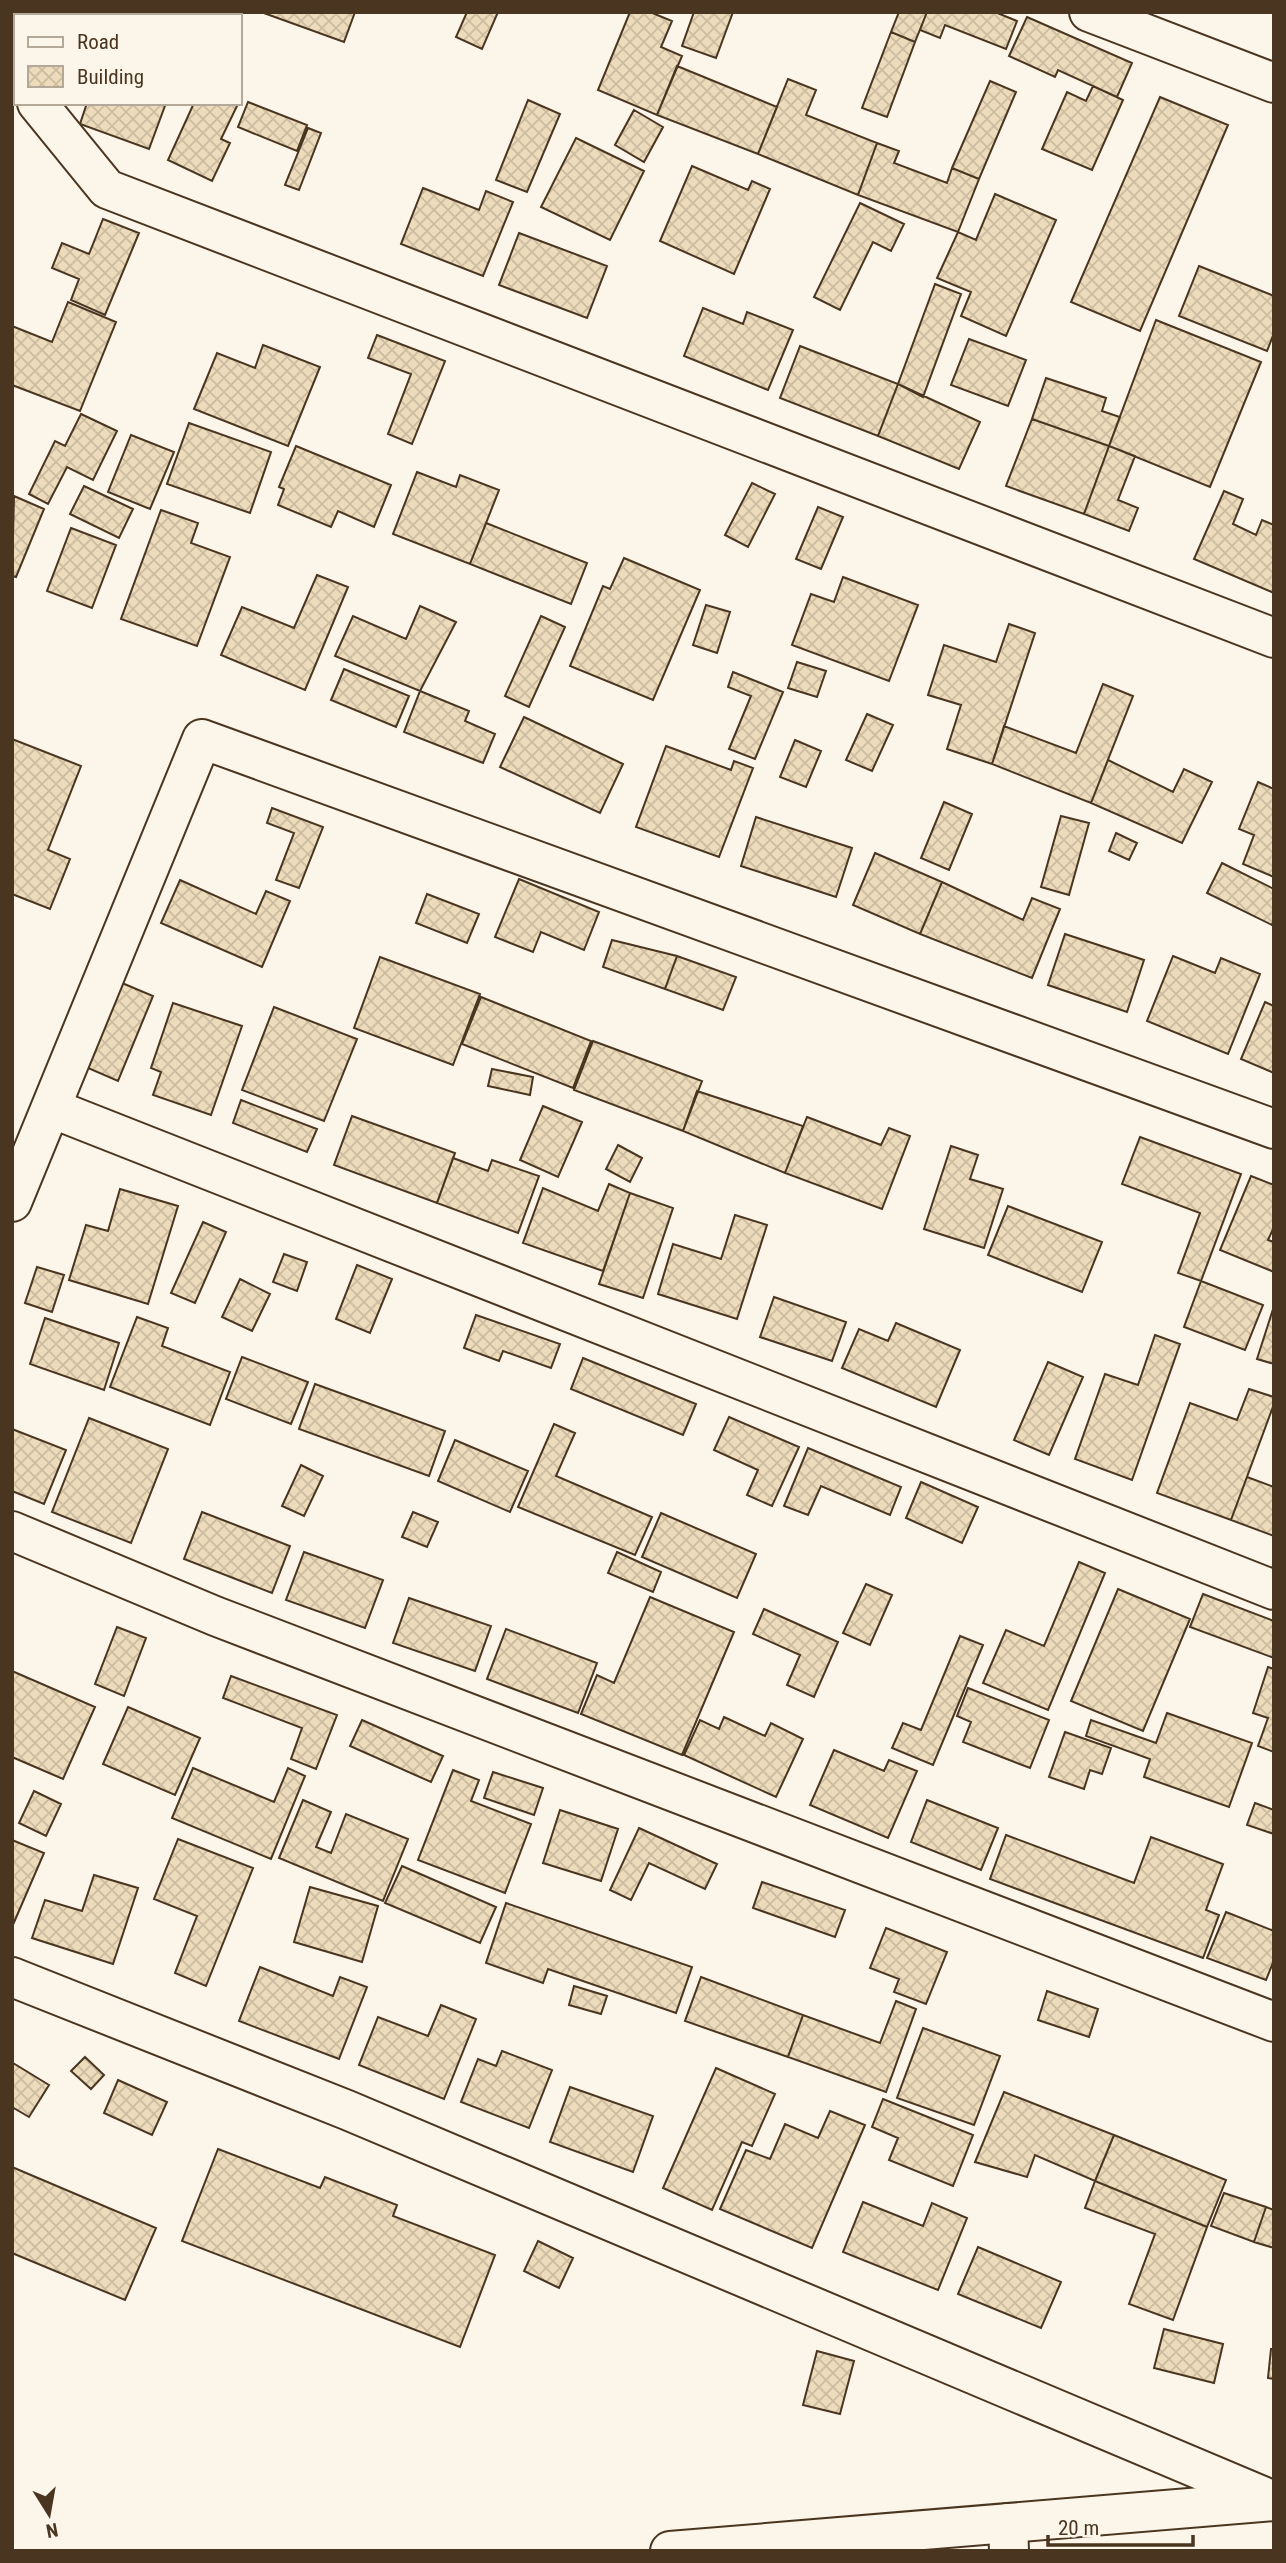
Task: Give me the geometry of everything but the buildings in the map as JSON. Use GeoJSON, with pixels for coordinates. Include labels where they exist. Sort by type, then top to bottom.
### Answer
{"type":"FeatureCollection","features":[{"type":"Feature","properties":{"kind":"street"},"geometry":{"type":"LineString","coordinates":[[1089,12],[1274,83]]}},
{"type":"Feature","properties":{"kind":"street"},"geometry":{"type":"LineString","coordinates":[[40,105],[107,189],[1274,638]]}},
{"type":"Feature","properties":{"kind":"street"},"geometry":{"type":"LineString","coordinates":[[12,1202],[202,739],[1274,1129]]}},
{"type":"Feature","properties":{"kind":"street"},"geometry":{"type":"LineString","coordinates":[[51,1108],[1274,1590]]}},
{"type":"Feature","properties":{"kind":"street"},"geometry":{"type":"LineString","coordinates":[[12,1531],[228,1621],[1274,2022]]}},
{"type":"Feature","properties":{"kind":"street"},"geometry":{"type":"LineString","coordinates":[[12,1977],[347,2110],[1274,2501]]}},
{"type":"Feature","properties":{"kind":"street"},"geometry":{"type":"LineString","coordinates":[[670,2551],[1008,2537],[1274,2501]]}}]}
